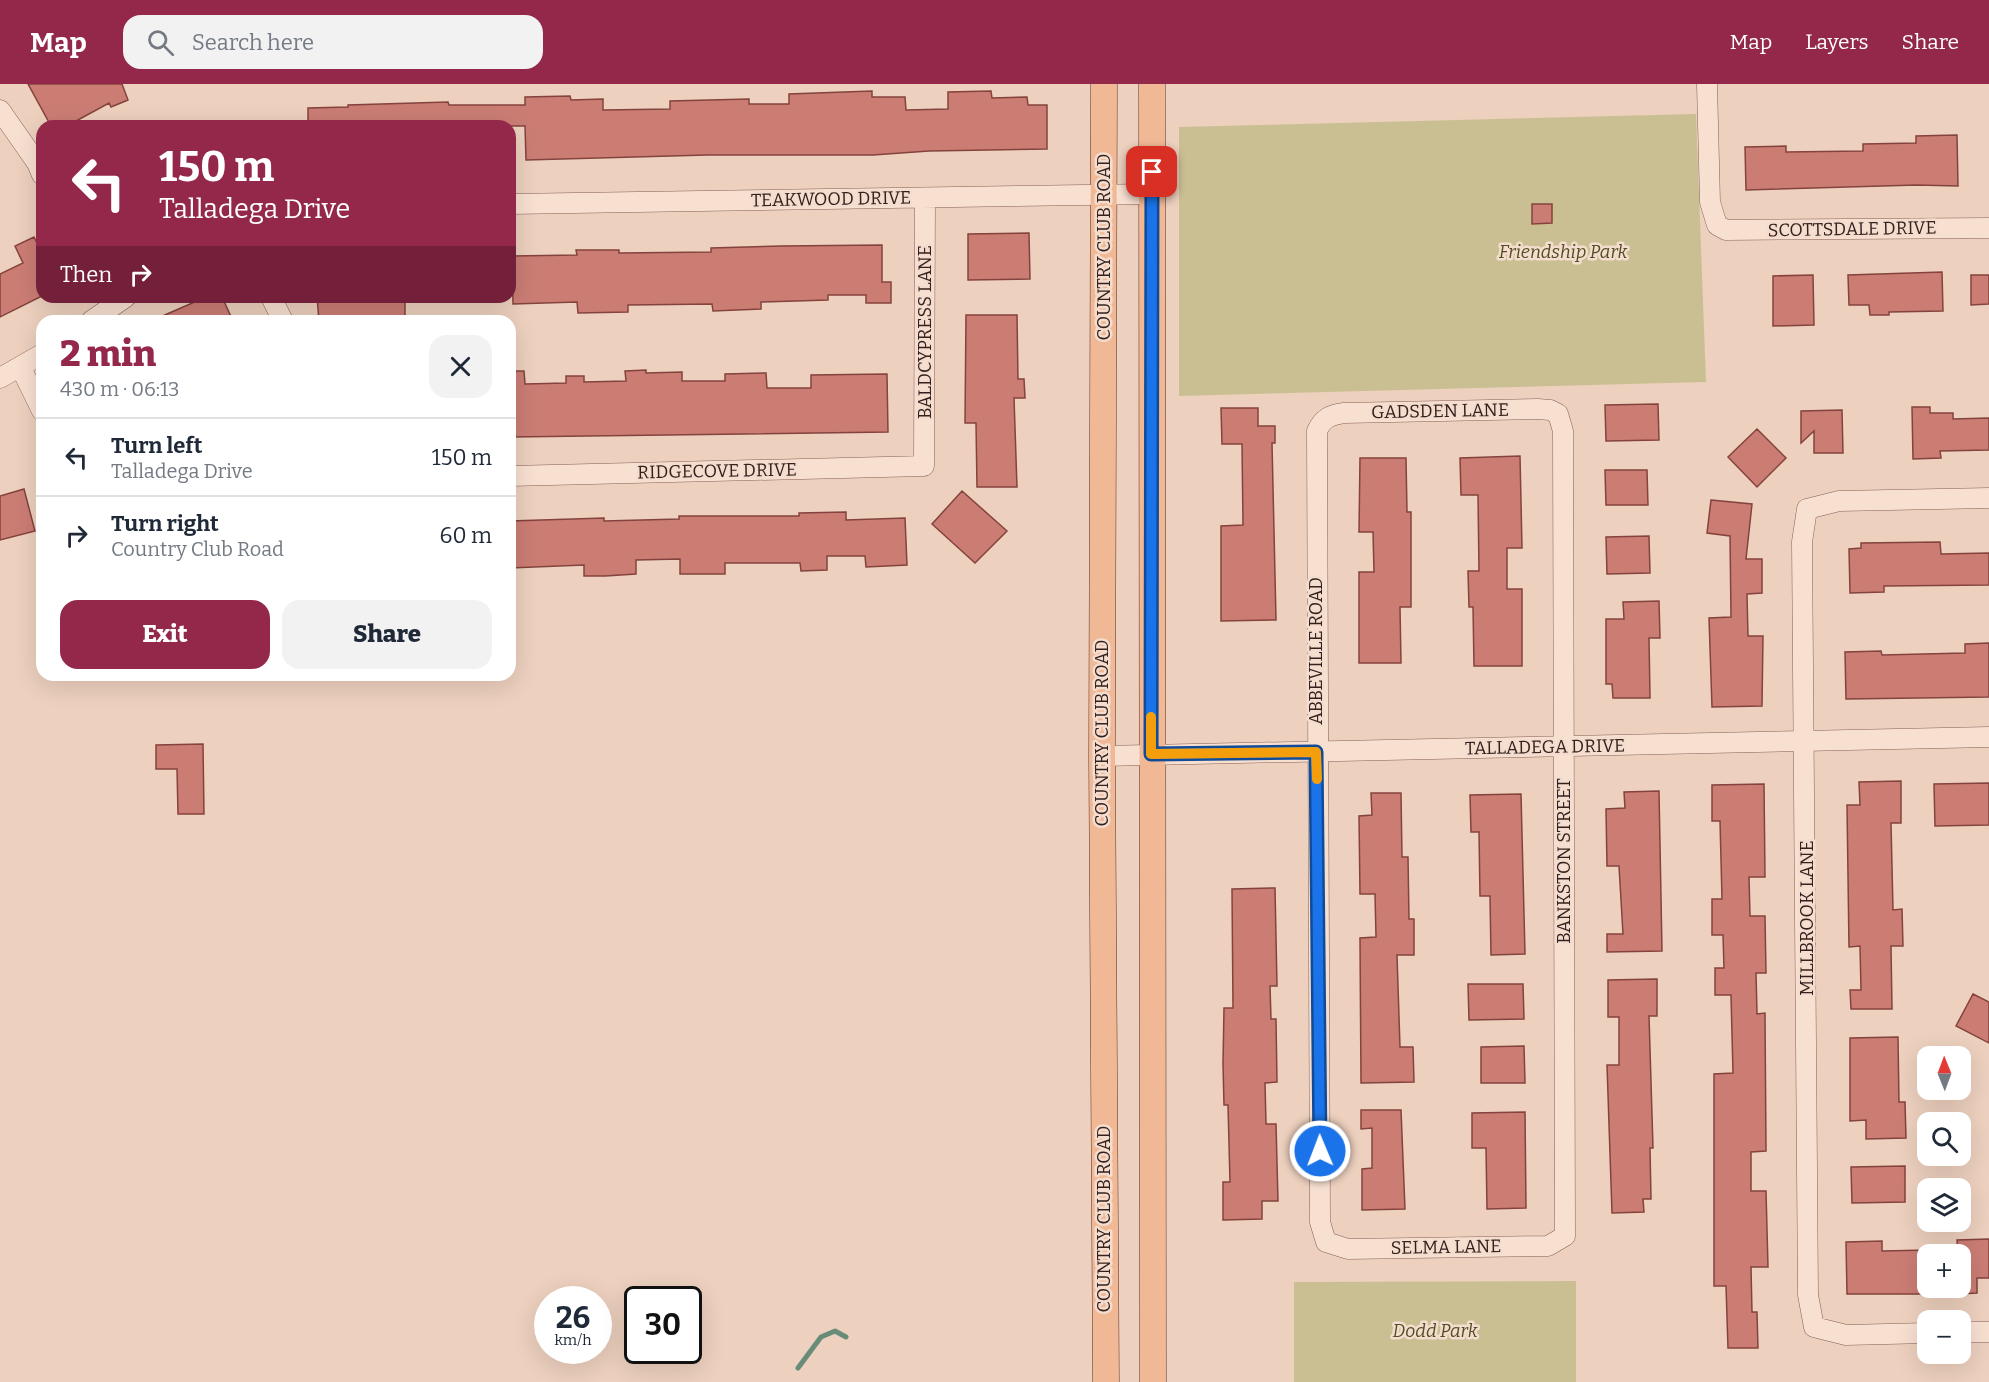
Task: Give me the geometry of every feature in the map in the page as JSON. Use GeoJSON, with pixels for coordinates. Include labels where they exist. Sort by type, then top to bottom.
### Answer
{"type":"FeatureCollection","features":[{"type":"Feature","properties":{"kind":"main road","name":"COUNTRY CLUB ROAD"},"geometry":{"type":"LineString","coordinates":[[1104,84],[1102,756],[1106,1382]]}},
{"type":"Feature","properties":{"kind":"main road"},"geometry":{"type":"LineString","coordinates":[[1152,84],[1151,754],[1154,1382]]}},
{"type":"Feature","properties":{"kind":"street","name":"SCOTTSDALE DRIVE"},"geometry":{"type":"LineString","coordinates":[[1707,84],[1710,202],[1717,225],[1726,231],[1989,228]]}},
{"type":"Feature","properties":{"kind":"street"},"geometry":{"type":"LineString","coordinates":[[0,110],[36,162]]}},
{"type":"Feature","properties":{"kind":"street","name":"TEAKWOOD DRIVE"},"geometry":{"type":"LineString","coordinates":[[516,204],[1152,194]]}},
{"type":"Feature","properties":{"kind":"street","name":"BALDCYPRESS LANE"},"geometry":{"type":"LineString","coordinates":[[924,466],[925,198]]}},
{"type":"Feature","properties":{"kind":"street"},"geometry":{"type":"LineString","coordinates":[[99,315],[115,303]]}},
{"type":"Feature","properties":{"kind":"street"},"geometry":{"type":"LineString","coordinates":[[0,378],[36,358]]}},
{"type":"Feature","properties":{"kind":"street"},"geometry":{"type":"LineString","coordinates":[[21,368],[36,399]]}},
{"type":"Feature","properties":{"kind":"street","name":"GADSDEN LANE"},"geometry":{"type":"LineString","coordinates":[[1322,421],[1332,415],[1367,413],[1538,409],[1550,410],[1558,414]]}},
{"type":"Feature","properties":{"kind":"street","name":"BANKSTON STREET"},"geometry":{"type":"LineString","coordinates":[[1558,414],[1563,431],[1564,1236]]}},
{"type":"Feature","properties":{"kind":"street","name":"ABBEVILLE ROAD"},"geometry":{"type":"LineString","coordinates":[[1322,421],[1316,443],[1316,752],[1320,1222],[1326,1242]]}},
{"type":"Feature","properties":{"kind":"street","name":"RIDGECOVE DRIVE"},"geometry":{"type":"LineString","coordinates":[[516,476],[924,466]]}},
{"type":"Feature","properties":{"kind":"street","name":"MILLBROOK LANE"},"geometry":{"type":"LineString","coordinates":[[1917,1333],[1846,1335],[1814,1328],[1808,1295],[1806,741],[1802,542],[1807,508],[1839,501],[1989,498]]}},
{"type":"Feature","properties":{"kind":"street","name":"TALLADEGA DRIVE"},"geometry":{"type":"LineString","coordinates":[[1102,756],[1989,737]]}},
{"type":"Feature","properties":{"kind":"street","name":"SELMA LANE"},"geometry":{"type":"LineString","coordinates":[[1326,1242],[1348,1249],[1548,1246],[1564,1236]]}},
{"type":"Feature","properties":{"kind":"street"},"geometry":{"type":"LineString","coordinates":[[1971,1332],[1989,1332]]}},
{"type":"Feature","properties":{"kind":"green space","name":"Friendship Park"},"geometry":{"type":"Polygon","coordinates":[[[1696,114],[1706,382],[1179,396],[1179,127],[1696,114]]]}},
{"type":"Feature","properties":{"kind":"green space","name":"Dodd Park"},"geometry":{"type":"Polygon","coordinates":[[[1576,1281],[1576,1382],[1294,1382],[1294,1282],[1576,1281]]]}},
{"type":"Feature","properties":{"kind":"building"},"geometry":{"type":"Polygon","coordinates":[[[28,84],[122,84],[128,100],[111,107],[109,103],[78,120],[48,120],[28,84]]]}},
{"type":"Feature","properties":{"kind":"building"},"geometry":{"type":"Polygon","coordinates":[[[872,91],[872,97],[905,97],[906,110],[948,109],[948,92],[991,91],[992,98],[1027,97],[1028,105],[1047,105],[1047,149],[929,151],[873,155],[707,155],[526,160],[525,126],[516,126],[516,120],[308,120],[308,108],[348,107],[348,105],[448,102],[449,105],[525,105],[525,97],[570,96],[571,100],[603,99],[603,110],[670,109],[670,101],[749,99],[749,104],[789,104],[789,94],[872,91]]]}},
{"type":"Feature","properties":{"kind":"building"},"geometry":{"type":"Polygon","coordinates":[[[1957,135],[1958,186],[1746,190],[1745,147],[1786,146],[1786,152],[1863,151],[1863,144],[1916,143],[1916,136],[1957,135]]]}},
{"type":"Feature","properties":{"kind":"building"},"geometry":{"type":"Polygon","coordinates":[[[1532,204],[1552,204],[1552,223],[1532,224],[1532,204]]]}},
{"type":"Feature","properties":{"kind":"building"},"geometry":{"type":"Polygon","coordinates":[[[1029,233],[1030,279],[968,280],[968,234],[1029,233]]]}},
{"type":"Feature","properties":{"kind":"building"},"geometry":{"type":"Polygon","coordinates":[[[34,237],[36,241],[36,299],[0,317],[0,274],[23,263],[15,246],[34,237]]]}},
{"type":"Feature","properties":{"kind":"building"},"geometry":{"type":"Polygon","coordinates":[[[882,245],[882,282],[891,282],[891,303],[866,303],[866,295],[828,295],[828,300],[761,302],[761,309],[713,311],[712,304],[628,305],[628,312],[578,313],[577,302],[513,304],[516,303],[516,256],[577,255],[576,250],[619,250],[619,253],[711,252],[711,248],[882,245]]]}},
{"type":"Feature","properties":{"kind":"building"},"geometry":{"type":"Polygon","coordinates":[[[1942,272],[1943,311],[1889,312],[1889,315],[1870,315],[1869,305],[1849,305],[1848,275],[1942,272]]]}},
{"type":"Feature","properties":{"kind":"building"},"geometry":{"type":"Polygon","coordinates":[[[1813,275],[1814,325],[1773,326],[1773,276],[1813,275]]]}},
{"type":"Feature","properties":{"kind":"building"},"geometry":{"type":"Polygon","coordinates":[[[1971,275],[1989,275],[1989,304],[1971,305],[1971,275]]]}},
{"type":"Feature","properties":{"kind":"building"},"geometry":{"type":"Polygon","coordinates":[[[192,303],[225,303],[230,315],[165,315],[192,303]]]}},
{"type":"Feature","properties":{"kind":"building"},"geometry":{"type":"Polygon","coordinates":[[[318,303],[405,303],[405,315],[318,315],[318,303]]]}},
{"type":"Feature","properties":{"kind":"building"},"geometry":{"type":"Polygon","coordinates":[[[966,315],[1017,315],[1018,379],[1024,379],[1025,398],[1014,398],[1017,487],[977,487],[976,423],[965,423],[966,315]]]}},
{"type":"Feature","properties":{"kind":"building"},"geometry":{"type":"Polygon","coordinates":[[[516,371],[524,371],[525,384],[566,383],[566,376],[584,376],[584,382],[626,381],[625,371],[682,372],[682,381],[725,381],[725,374],[766,373],[767,388],[811,388],[811,375],[887,374],[888,432],[516,437],[516,371]]]}},
{"type":"Feature","properties":{"kind":"building"},"geometry":{"type":"Polygon","coordinates":[[[1658,404],[1659,440],[1606,441],[1605,405],[1658,404]]]}},
{"type":"Feature","properties":{"kind":"building"},"geometry":{"type":"Polygon","coordinates":[[[1912,407],[1930,407],[1930,413],[1953,413],[1953,419],[1989,418],[1989,450],[1940,451],[1941,458],[1913,459],[1912,407]]]}},
{"type":"Feature","properties":{"kind":"building"},"geometry":{"type":"Polygon","coordinates":[[[1221,408],[1258,408],[1258,426],[1275,426],[1275,443],[1272,443],[1276,620],[1221,621],[1221,526],[1243,525],[1242,444],[1222,444],[1221,408]]]}},
{"type":"Feature","properties":{"kind":"building"},"geometry":{"type":"Polygon","coordinates":[[[1842,410],[1843,453],[1814,453],[1814,431],[1801,443],[1801,411],[1842,410]]]}},
{"type":"Feature","properties":{"kind":"building"},"geometry":{"type":"Polygon","coordinates":[[[1757,429],[1786,458],[1757,487],[1728,457],[1757,429]]]}},
{"type":"Feature","properties":{"kind":"building"},"geometry":{"type":"Polygon","coordinates":[[[1520,456],[1522,548],[1507,548],[1507,589],[1522,589],[1522,666],[1474,666],[1473,607],[1469,607],[1468,571],[1479,571],[1478,495],[1461,495],[1460,458],[1520,456]]]}},
{"type":"Feature","properties":{"kind":"building"},"geometry":{"type":"Polygon","coordinates":[[[1360,458],[1406,458],[1407,512],[1411,512],[1411,607],[1400,607],[1401,663],[1359,663],[1359,572],[1374,572],[1373,532],[1359,532],[1360,458]]]}},
{"type":"Feature","properties":{"kind":"building"},"geometry":{"type":"Polygon","coordinates":[[[1605,470],[1647,470],[1648,505],[1606,505],[1605,470]]]}},
{"type":"Feature","properties":{"kind":"building"},"geometry":{"type":"Polygon","coordinates":[[[24,489],[35,531],[0,540],[0,496],[24,489]]]}},
{"type":"Feature","properties":{"kind":"building"},"geometry":{"type":"Polygon","coordinates":[[[962,491],[1007,531],[975,563],[932,524],[962,491]]]}},
{"type":"Feature","properties":{"kind":"building"},"geometry":{"type":"Polygon","coordinates":[[[1711,500],[1752,504],[1746,559],[1762,559],[1762,593],[1747,594],[1748,636],[1763,636],[1762,706],[1712,707],[1709,618],[1731,617],[1730,536],[1707,533],[1711,500]]]}},
{"type":"Feature","properties":{"kind":"building"},"geometry":{"type":"Polygon","coordinates":[[[846,512],[846,520],[905,518],[907,565],[866,567],[865,556],[827,556],[827,570],[801,571],[800,563],[725,563],[725,574],[680,574],[680,559],[636,560],[636,574],[605,576],[584,576],[584,565],[516,568],[516,521],[604,518],[604,521],[679,519],[679,516],[799,516],[799,513],[846,512]]]}},
{"type":"Feature","properties":{"kind":"building"},"geometry":{"type":"Polygon","coordinates":[[[1649,536],[1650,573],[1607,574],[1606,537],[1649,536]]]}},
{"type":"Feature","properties":{"kind":"building"},"geometry":{"type":"Polygon","coordinates":[[[1940,542],[1941,554],[1989,553],[1989,585],[1884,586],[1884,592],[1850,593],[1849,549],[1861,548],[1861,543],[1940,542]]]}},
{"type":"Feature","properties":{"kind":"building"},"geometry":{"type":"Polygon","coordinates":[[[1659,601],[1660,638],[1649,638],[1650,698],[1613,698],[1612,684],[1606,684],[1606,619],[1624,619],[1623,602],[1659,601]]]}},
{"type":"Feature","properties":{"kind":"building"},"geometry":{"type":"Polygon","coordinates":[[[1989,643],[1989,697],[1846,699],[1845,652],[1881,651],[1882,655],[1965,653],[1965,644],[1989,643]]]}},
{"type":"Feature","properties":{"kind":"building"},"geometry":{"type":"Polygon","coordinates":[[[203,744],[204,814],[178,814],[177,769],[156,769],[156,745],[203,744]]]}},
{"type":"Feature","properties":{"kind":"building"},"geometry":{"type":"Polygon","coordinates":[[[1901,781],[1901,823],[1891,823],[1893,910],[1902,909],[1903,946],[1891,946],[1892,1009],[1851,1009],[1850,990],[1861,990],[1860,946],[1849,947],[1847,805],[1860,805],[1859,782],[1901,781]]]}},
{"type":"Feature","properties":{"kind":"building"},"geometry":{"type":"Polygon","coordinates":[[[1989,783],[1989,825],[1935,826],[1934,784],[1989,783]]]}},
{"type":"Feature","properties":{"kind":"building"},"geometry":{"type":"Polygon","coordinates":[[[1764,784],[1765,877],[1749,877],[1750,916],[1765,916],[1766,973],[1756,973],[1757,1014],[1765,1013],[1766,1151],[1751,1152],[1751,1191],[1766,1191],[1768,1267],[1751,1267],[1752,1312],[1757,1312],[1758,1348],[1728,1348],[1726,1286],[1714,1286],[1714,1074],[1733,1073],[1731,995],[1715,995],[1715,968],[1724,968],[1723,935],[1712,935],[1712,899],[1722,899],[1720,821],[1712,821],[1712,785],[1764,784]]]}},
{"type":"Feature","properties":{"kind":"building"},"geometry":{"type":"Polygon","coordinates":[[[1659,791],[1662,951],[1607,952],[1607,934],[1623,934],[1619,866],[1607,866],[1606,809],[1625,808],[1624,792],[1659,791]]]}},
{"type":"Feature","properties":{"kind":"building"},"geometry":{"type":"Polygon","coordinates":[[[1371,793],[1401,793],[1402,857],[1408,857],[1409,919],[1414,919],[1414,955],[1397,955],[1400,1047],[1413,1047],[1414,1082],[1361,1083],[1360,938],[1376,937],[1375,894],[1360,894],[1359,816],[1372,815],[1371,793]]]}},
{"type":"Feature","properties":{"kind":"building"},"geometry":{"type":"Polygon","coordinates":[[[1521,794],[1525,954],[1491,955],[1490,896],[1480,896],[1479,832],[1471,832],[1470,795],[1521,794]]]}},
{"type":"Feature","properties":{"kind":"building"},"geometry":{"type":"Polygon","coordinates":[[[1275,888],[1277,986],[1270,986],[1271,1019],[1276,1019],[1277,1082],[1265,1083],[1266,1124],[1276,1124],[1278,1201],[1262,1201],[1262,1219],[1223,1220],[1223,1182],[1230,1182],[1228,1105],[1224,1105],[1223,1064],[1224,1008],[1233,1008],[1232,889],[1275,888]]]}},
{"type":"Feature","properties":{"kind":"building"},"geometry":{"type":"Polygon","coordinates":[[[1657,979],[1657,1016],[1649,1016],[1653,1148],[1650,1148],[1651,1199],[1643,1199],[1644,1212],[1612,1213],[1607,1065],[1619,1065],[1619,1017],[1608,1017],[1608,980],[1657,979]]]}},
{"type":"Feature","properties":{"kind":"building"},"geometry":{"type":"Polygon","coordinates":[[[1468,984],[1523,984],[1524,1019],[1469,1020],[1468,984]]]}},
{"type":"Feature","properties":{"kind":"building"},"geometry":{"type":"Polygon","coordinates":[[[1973,994],[1989,1002],[1989,1043],[1956,1026],[1973,994]]]}},
{"type":"Feature","properties":{"kind":"building"},"geometry":{"type":"Polygon","coordinates":[[[1898,1037],[1899,1102],[1905,1102],[1906,1138],[1866,1139],[1866,1120],[1850,1121],[1850,1038],[1898,1037]]]}},
{"type":"Feature","properties":{"kind":"building"},"geometry":{"type":"Polygon","coordinates":[[[1524,1046],[1525,1083],[1481,1083],[1481,1047],[1524,1046]]]}},
{"type":"Feature","properties":{"kind":"building"},"geometry":{"type":"Polygon","coordinates":[[[1361,1110],[1401,1110],[1405,1209],[1362,1210],[1362,1169],[1372,1168],[1372,1128],[1361,1129],[1361,1110]]]}},
{"type":"Feature","properties":{"kind":"building"},"geometry":{"type":"Polygon","coordinates":[[[1525,1112],[1526,1208],[1487,1209],[1486,1148],[1472,1148],[1472,1113],[1525,1112]]]}},
{"type":"Feature","properties":{"kind":"building"},"geometry":{"type":"Polygon","coordinates":[[[1905,1166],[1905,1202],[1852,1203],[1851,1167],[1905,1166]]]}},
{"type":"Feature","properties":{"kind":"building"},"geometry":{"type":"Polygon","coordinates":[[[1989,1239],[1989,1278],[1977,1278],[1977,1293],[1971,1293],[1971,1244],[1957,1244],[1957,1240],[1989,1239]]]}},
{"type":"Feature","properties":{"kind":"building"},"geometry":{"type":"Polygon","coordinates":[[[1882,1241],[1882,1251],[1917,1250],[1917,1294],[1847,1294],[1846,1242],[1882,1241]]]}},
{"type":"Feature","properties":{"kind":"waterway"},"geometry":{"type":"LineString","coordinates":[[798,1368],[821,1337],[835,1331],[846,1337]]}},
{"type":"Feature","properties":{"kind":"slow traffic"},"geometry":{"type":"LineString","coordinates":[[1151,717],[1151,754],[1316,752],[1317,779]]}},
{"type":"Feature","properties":{"kind":"route"},"geometry":{"type":"LineString","coordinates":[[1152,172],[1151,754],[1316,752],[1320,1151]]}}]}
